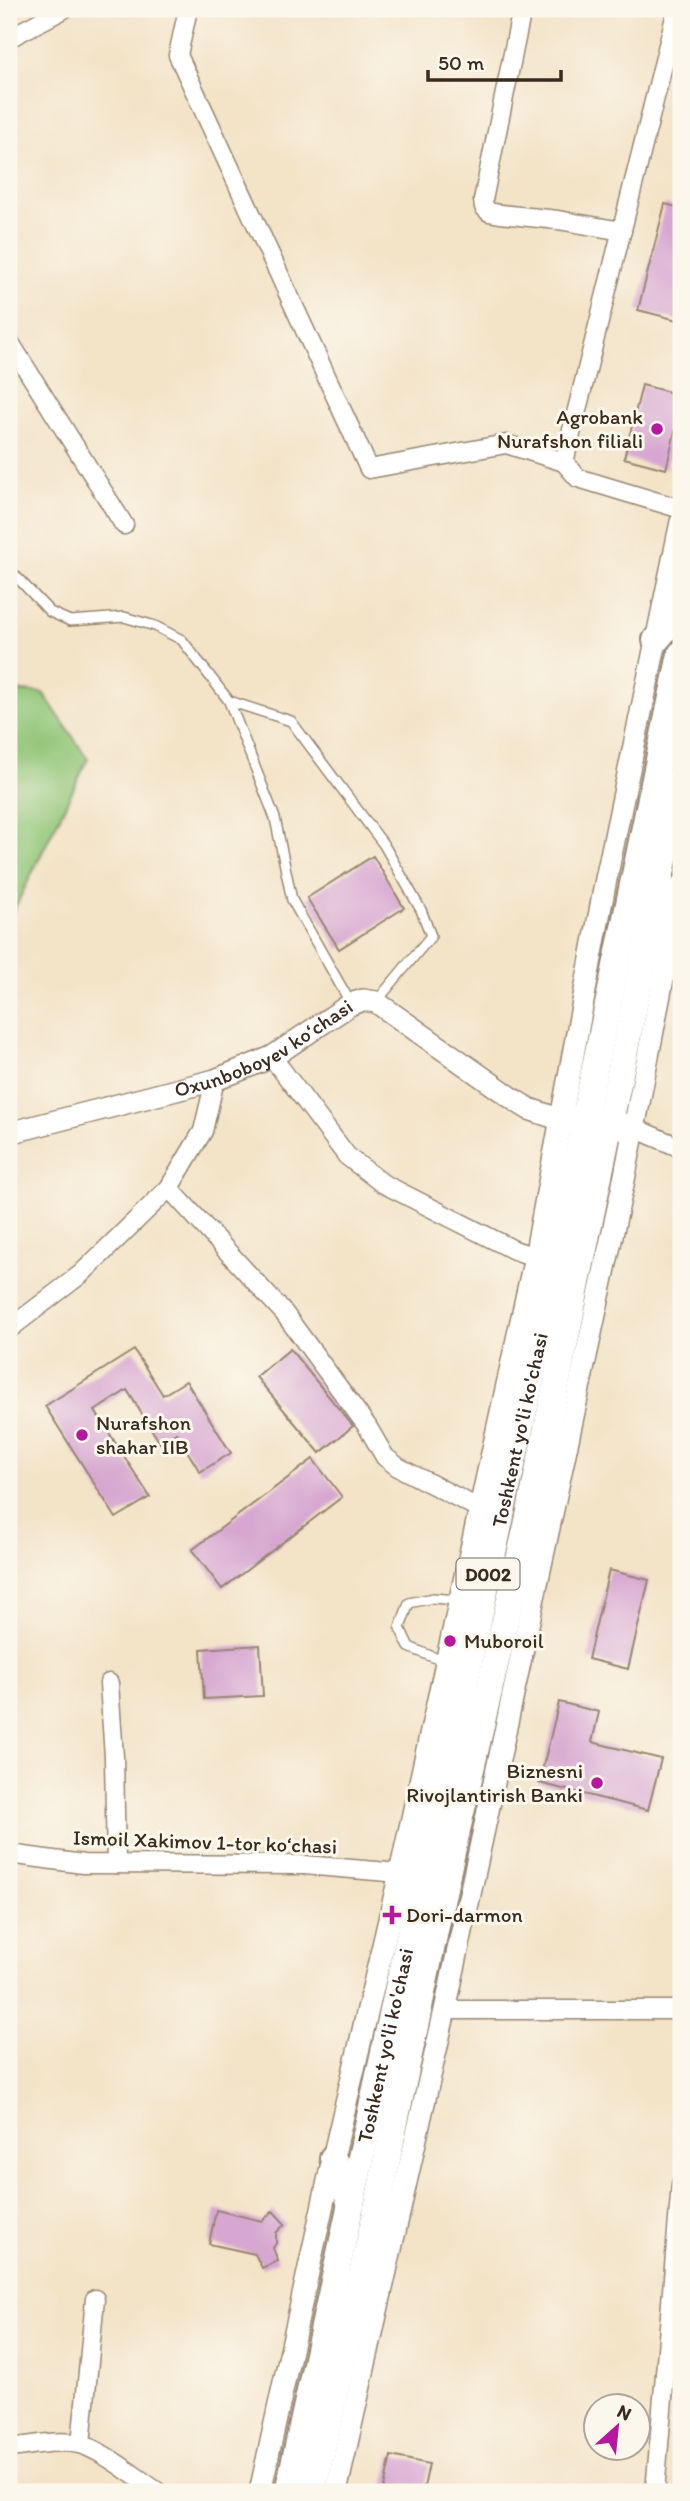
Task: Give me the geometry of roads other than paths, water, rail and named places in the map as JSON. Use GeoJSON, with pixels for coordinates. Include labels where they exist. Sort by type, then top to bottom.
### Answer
{"type":"FeatureCollection","features":[{"type":"Feature","properties":{"kind":"main road"},"geometry":{"type":"LineString","coordinates":[[656,640],[681,611]]}},
{"type":"Feature","properties":{"kind":"main road","name":"Toshkent yo'li ko'chasi"},"geometry":{"type":"LineString","coordinates":[[312,2492],[363,2211],[556,1265],[572,1120],[681,654]]}},
{"type":"Feature","properties":{"kind":"main road","name":"Toshkent yo'li ko'chasi"},"geometry":{"type":"LineString","coordinates":[[288,2492],[363,2211],[538,1523],[623,1126],[681,777]]}},
{"type":"Feature","properties":{"kind":"main road","name":"Oxunboboyev ko‘chasi"},"geometry":{"type":"LineString","coordinates":[[572,1120],[623,1126]]}},
{"type":"Feature","properties":{"kind":"main road"},"geometry":{"type":"LineString","coordinates":[[333,2158],[363,2211],[391,2246]]}},
{"type":"Feature","properties":{"kind":"street"},"geometry":{"type":"LineString","coordinates":[[9,38],[64,9]]}},
{"type":"Feature","properties":{"kind":"street"},"geometry":{"type":"LineString","coordinates":[[188,9],[178,55],[369,469],[506,444],[564,462],[578,478],[681,509]]}},
{"type":"Feature","properties":{"kind":"street"},"geometry":{"type":"LineString","coordinates":[[522,9],[483,200],[484,206],[489,212],[500,214],[622,231]]}},
{"type":"Feature","properties":{"kind":"street"},"geometry":{"type":"LineString","coordinates":[[564,462],[677,9]]}},
{"type":"Feature","properties":{"kind":"street"},"geometry":{"type":"LineString","coordinates":[[9,341],[124,525]]}},
{"type":"Feature","properties":{"kind":"street"},"geometry":{"type":"LineString","coordinates":[[260,2492],[333,2158],[400,1873],[535,1257],[572,1120],[656,640],[681,522]]}},
{"type":"Feature","properties":{"kind":"street"},"geometry":{"type":"LineString","coordinates":[[681,886],[674,962],[623,1126],[681,1148]]}},
{"type":"Feature","properties":{"kind":"street","name":"Oxunboboyev ko‘chasi"},"geometry":{"type":"LineString","coordinates":[[9,1133],[215,1080],[272,1057],[351,1003],[363,1000],[376,1002],[529,1109],[572,1120]]}},
{"type":"Feature","properties":{"kind":"street"},"geometry":{"type":"LineString","coordinates":[[272,1057],[346,1156],[382,1183],[514,1250],[535,1257]]}},
{"type":"Feature","properties":{"kind":"street"},"geometry":{"type":"LineString","coordinates":[[9,1329],[81,1274],[169,1188],[203,1131],[215,1080]]}},
{"type":"Feature","properties":{"kind":"street"},"geometry":{"type":"LineString","coordinates":[[169,1188],[284,1313],[367,1426],[385,1457],[398,1467],[480,1509]]}},
{"type":"Feature","properties":{"kind":"street"},"geometry":{"type":"LineString","coordinates":[[336,2492],[445,2010],[538,1523]]}},
{"type":"Feature","properties":{"kind":"street"},"geometry":{"type":"LineString","coordinates":[[109,1683],[114,1757],[116,1864]]}},
{"type":"Feature","properties":{"kind":"street","name":"Ismoil Xakimov 1-tor ko‘chasi"},"geometry":{"type":"LineString","coordinates":[[9,1854],[83,1864],[304,1865],[400,1873]]}},
{"type":"Feature","properties":{"kind":"street"},"geometry":{"type":"LineString","coordinates":[[445,2010],[681,2010]]}},
{"type":"Feature","properties":{"kind":"street"},"geometry":{"type":"LineString","coordinates":[[655,2492],[681,2184]]}},
{"type":"Feature","properties":{"kind":"street"},"geometry":{"type":"LineString","coordinates":[[81,2444],[95,2299]]}},
{"type":"Feature","properties":{"kind":"street"},"geometry":{"type":"LineString","coordinates":[[9,2448],[81,2444],[158,2492]]}},
{"type":"Feature","properties":{"kind":"lane"},"geometry":{"type":"LineString","coordinates":[[9,569],[50,612],[70,621],[124,617],[155,626],[182,640],[229,701],[275,818],[292,900],[351,1003]]}},
{"type":"Feature","properties":{"kind":"lane"},"geometry":{"type":"LineString","coordinates":[[229,701],[291,721],[384,845],[421,910],[431,936],[376,1002]]}},
{"type":"Feature","properties":{"kind":"lane"},"geometry":{"type":"LineString","coordinates":[[446,1663],[409,1647],[400,1628],[409,1603],[433,1598],[460,1600]]}},
{"type":"Feature","properties":{"kind":"place","name":"Agrobank Nurafshon filiali"},"geometry":{"type":"Point","coordinates":[657,429]}},
{"type":"Feature","properties":{"kind":"place","name":"Nurafshon shahar IIB"},"geometry":{"type":"Point","coordinates":[82,1435]}},
{"type":"Feature","properties":{"kind":"place","name":"Muboroil"},"geometry":{"type":"Point","coordinates":[450,1641]}},
{"type":"Feature","properties":{"kind":"place","name":"Biznesni Rivojlantirish Banki"},"geometry":{"type":"Point","coordinates":[597,1783]}},
{"type":"Feature","properties":{"kind":"place","name":"Dori-darmon"},"geometry":{"type":"Point","coordinates":[392,1915]}}]}
